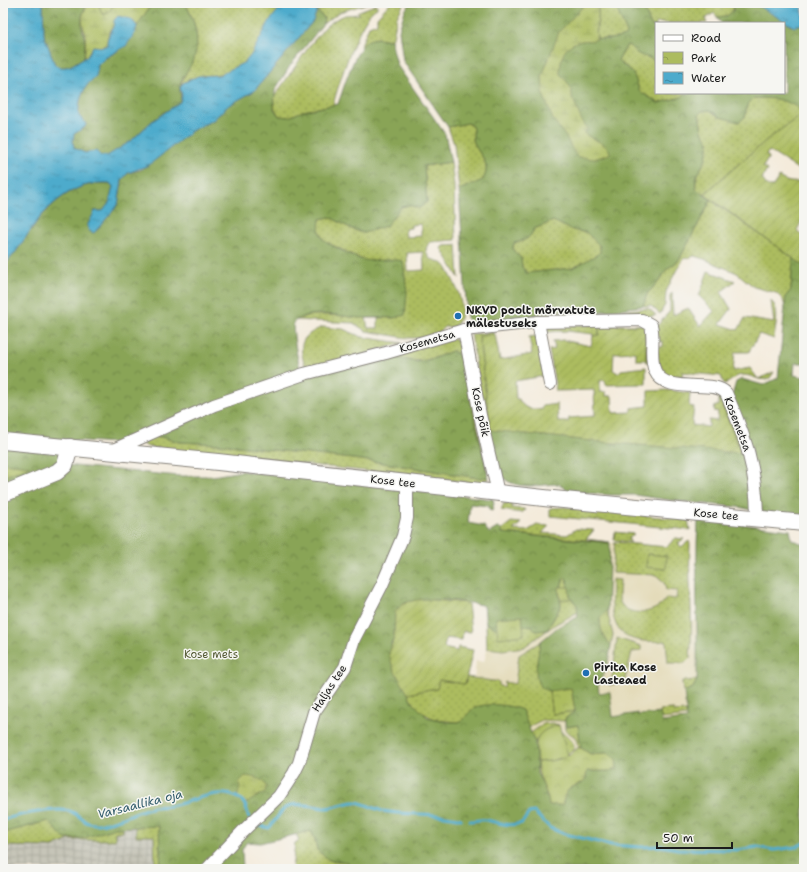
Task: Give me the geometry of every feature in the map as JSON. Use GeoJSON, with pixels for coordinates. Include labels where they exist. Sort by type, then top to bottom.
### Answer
{"type":"FeatureCollection","features":[{"type":"Feature","properties":{"kind":"main road","name":"Kose tee"},"geometry":{"type":"LineString","coordinates":[[3,441],[110,451],[498,493],[804,523]]}},
{"type":"Feature","properties":{"kind":"main road"},"geometry":{"type":"LineString","coordinates":[[3,494],[57,472],[65,465],[70,447]]}},
{"type":"Feature","properties":{"kind":"street","name":"Kosemetsa"},"geometry":{"type":"LineString","coordinates":[[110,451],[214,405],[304,374],[464,330],[538,322],[637,320],[649,323],[652,334],[653,362],[655,370],[661,378],[668,383],[717,389],[726,393],[750,453],[757,498],[758,518]]}},
{"type":"Feature","properties":{"kind":"street"},"geometry":{"type":"LineString","coordinates":[[538,322],[550,384]]}},
{"type":"Feature","properties":{"kind":"street","name":"Kose põik"},"geometry":{"type":"LineString","coordinates":[[464,330],[480,415],[498,493]]}},
{"type":"Feature","properties":{"kind":"street","name":"Haljas tee"},"geometry":{"type":"LineString","coordinates":[[207,869],[278,796],[294,773],[299,763],[314,712],[345,667],[354,639],[382,585],[403,536],[407,518],[407,483]]}},
{"type":"Feature","properties":{"kind":"shaded area","name":"Pirita Kose Lasteaed"},"geometry":{"type":"Polygon","coordinates":[[[497,533],[683,549],[684,620],[698,621],[696,804],[510,806],[471,712],[476,661],[484,662],[487,651],[484,606],[497,533]]]}},
{"type":"Feature","properties":{"kind":"shaded area"},"geometry":{"type":"Polygon","coordinates":[[[159,826],[161,869],[3,869],[3,833],[159,826]]]}},
{"type":"Feature","properties":{"kind":"green space"},"geometry":{"type":"Polygon","coordinates":[[[43,3],[84,3],[85,8],[82,16],[82,27],[85,41],[84,58],[67,67],[55,65],[44,35],[43,3]]]}},
{"type":"Feature","properties":{"kind":"green space"},"geometry":{"type":"Polygon","coordinates":[[[90,3],[98,3],[102,14],[106,14],[115,3],[152,3],[137,26],[131,19],[113,27],[107,39],[107,45],[90,50],[87,57],[84,58],[85,38],[82,18],[84,11],[90,3]]]}},
{"type":"Feature","properties":{"kind":"green space"},"geometry":{"type":"Polygon","coordinates":[[[98,3],[115,3],[110,11],[106,14],[102,14],[98,3]]]}},
{"type":"Feature","properties":{"kind":"green space"},"geometry":{"type":"Polygon","coordinates":[[[152,3],[185,3],[195,27],[197,43],[196,51],[193,60],[181,82],[180,102],[151,122],[131,141],[111,154],[101,156],[96,151],[81,152],[73,145],[73,140],[74,134],[85,127],[86,124],[79,116],[79,105],[82,94],[88,84],[96,77],[98,65],[105,58],[118,51],[135,33],[137,26],[152,3]]]}},
{"type":"Feature","properties":{"kind":"green space"},"geometry":{"type":"Polygon","coordinates":[[[185,3],[289,3],[280,10],[268,25],[256,49],[245,62],[236,68],[225,72],[193,78],[180,87],[196,46],[195,27],[185,3]]]}},
{"type":"Feature","properties":{"kind":"green space"},"geometry":{"type":"Polygon","coordinates":[[[312,3],[369,3],[340,12],[323,24],[324,18],[312,3]]]}},
{"type":"Feature","properties":{"kind":"green space"},"geometry":{"type":"Polygon","coordinates":[[[390,3],[404,3],[397,17],[391,40],[377,38],[360,47],[369,26],[377,23],[377,17],[390,3]]]}},
{"type":"Feature","properties":{"kind":"green space"},"geometry":{"type":"Polygon","coordinates":[[[411,3],[596,3],[598,8],[596,29],[597,38],[607,39],[625,36],[627,33],[617,10],[617,3],[642,3],[651,26],[655,26],[655,62],[652,59],[637,53],[627,45],[618,61],[633,73],[640,92],[659,103],[682,97],[685,94],[785,94],[785,22],[720,22],[717,17],[727,16],[733,11],[734,3],[754,3],[778,16],[791,26],[804,23],[804,112],[792,104],[780,100],[754,98],[747,105],[745,117],[739,122],[720,117],[710,110],[702,111],[699,114],[702,131],[709,142],[706,158],[697,176],[695,184],[696,189],[711,200],[679,260],[666,270],[661,279],[647,294],[643,306],[599,312],[554,310],[533,316],[470,324],[467,318],[459,190],[483,180],[486,173],[485,163],[475,145],[472,126],[468,123],[448,127],[403,61],[399,30],[405,10],[411,3]],[[553,221],[534,229],[531,235],[526,239],[514,243],[514,250],[521,258],[522,267],[527,273],[573,268],[600,253],[600,246],[586,232],[572,230],[553,221]]]}},
{"type":"Feature","properties":{"kind":"green space"},"geometry":{"type":"Polygon","coordinates":[[[586,3],[596,3],[598,8],[596,29],[597,39],[576,42],[567,48],[562,57],[560,74],[569,85],[572,91],[572,98],[581,118],[588,128],[584,133],[604,144],[609,150],[610,154],[594,159],[578,157],[574,153],[566,137],[553,120],[543,94],[542,76],[559,32],[586,3]]]}},
{"type":"Feature","properties":{"kind":"green space"},"geometry":{"type":"Polygon","coordinates":[[[596,3],[617,3],[618,10],[627,32],[625,36],[618,39],[597,39],[596,29],[598,8],[596,3]]]}},
{"type":"Feature","properties":{"kind":"green space"},"geometry":{"type":"Polygon","coordinates":[[[642,3],[734,3],[733,11],[727,16],[717,17],[714,13],[705,19],[706,22],[655,22],[655,26],[651,26],[642,3]]]}},
{"type":"Feature","properties":{"kind":"green space"},"geometry":{"type":"Polygon","coordinates":[[[377,4],[377,8],[370,13],[364,23],[350,52],[333,105],[303,111],[289,117],[279,116],[274,107],[274,97],[310,45],[326,26],[345,15],[360,14],[357,12],[377,4]]]}},
{"type":"Feature","properties":{"kind":"green space","name":"Kose mets"},"geometry":{"type":"Polygon","coordinates":[[[317,10],[324,18],[323,24],[290,66],[275,90],[274,109],[279,116],[289,117],[303,111],[338,104],[350,69],[359,50],[369,40],[380,38],[391,40],[397,65],[445,134],[451,162],[424,166],[427,202],[419,208],[409,205],[401,207],[386,226],[364,233],[354,230],[330,217],[320,219],[319,230],[324,240],[342,251],[363,260],[403,261],[407,292],[405,315],[394,318],[359,318],[315,314],[299,318],[293,323],[296,350],[303,377],[385,356],[417,362],[433,359],[452,351],[459,354],[488,477],[479,478],[371,461],[220,444],[180,442],[145,433],[116,443],[71,440],[65,465],[179,476],[213,476],[242,471],[493,499],[494,503],[492,511],[489,510],[489,506],[470,504],[468,523],[484,526],[489,533],[497,528],[502,529],[502,533],[610,543],[607,611],[600,618],[602,633],[611,645],[607,666],[598,685],[599,693],[610,692],[613,717],[638,713],[638,715],[660,713],[662,722],[687,719],[684,692],[693,688],[697,680],[698,521],[707,520],[790,530],[792,540],[804,544],[804,869],[346,869],[348,862],[329,860],[317,850],[315,839],[311,831],[260,843],[247,842],[242,849],[243,869],[161,869],[159,826],[115,828],[84,838],[65,839],[48,821],[3,833],[3,265],[14,255],[44,214],[63,197],[73,190],[85,186],[97,183],[110,183],[113,187],[109,204],[103,211],[98,211],[87,226],[94,233],[118,205],[122,180],[128,173],[141,170],[193,130],[213,120],[228,105],[254,91],[313,21],[317,10]],[[564,577],[559,593],[561,606],[547,630],[536,631],[531,625],[502,631],[486,623],[484,606],[452,600],[422,600],[403,603],[395,612],[394,637],[391,643],[393,668],[402,681],[412,702],[427,717],[447,722],[461,722],[474,708],[485,705],[505,706],[522,710],[535,743],[537,773],[546,791],[546,797],[562,805],[567,791],[584,781],[587,771],[608,771],[608,753],[590,754],[581,748],[578,725],[565,727],[565,719],[575,711],[571,689],[549,691],[539,684],[537,677],[536,670],[540,642],[558,627],[578,617],[577,605],[570,597],[567,579],[564,577]]]}},
{"type":"Feature","properties":{"kind":"green space"},"geometry":{"type":"Polygon","coordinates":[[[627,45],[633,47],[637,53],[653,59],[655,62],[655,94],[685,94],[682,97],[659,103],[640,92],[633,73],[618,61],[627,45]]]}},
{"type":"Feature","properties":{"kind":"green space"},"geometry":{"type":"Polygon","coordinates":[[[754,98],[789,101],[800,108],[804,113],[769,138],[704,194],[696,189],[696,180],[706,158],[709,142],[702,131],[699,114],[702,111],[710,110],[720,117],[745,117],[747,105],[754,98]]]}},
{"type":"Feature","properties":{"kind":"green space"},"geometry":{"type":"Polygon","coordinates":[[[804,113],[804,173],[769,151],[766,155],[769,157],[763,167],[767,170],[762,179],[768,187],[772,187],[779,177],[791,182],[804,181],[804,217],[797,230],[804,237],[804,266],[704,194],[769,138],[804,113]]]}},
{"type":"Feature","properties":{"kind":"green space"},"geometry":{"type":"Polygon","coordinates":[[[468,123],[472,126],[473,139],[485,163],[486,174],[483,181],[459,190],[454,144],[448,127],[468,123]]]}},
{"type":"Feature","properties":{"kind":"green space"},"geometry":{"type":"Polygon","coordinates":[[[451,162],[454,185],[456,240],[430,242],[426,250],[430,259],[442,263],[445,266],[457,290],[461,303],[461,316],[454,327],[444,327],[437,334],[425,338],[406,338],[366,331],[353,323],[295,320],[309,315],[394,318],[363,260],[324,241],[318,230],[320,219],[330,217],[354,230],[364,233],[394,214],[401,207],[409,205],[419,208],[427,202],[424,166],[451,162]],[[421,224],[411,225],[411,228],[405,229],[406,237],[421,236],[421,224]],[[423,252],[407,253],[408,271],[424,270],[423,252]],[[366,318],[368,328],[378,328],[378,318],[366,318]]]}},
{"type":"Feature","properties":{"kind":"green space"},"geometry":{"type":"Polygon","coordinates":[[[711,200],[793,258],[791,291],[786,296],[785,307],[783,300],[776,293],[754,287],[737,273],[694,256],[684,259],[676,271],[666,292],[665,305],[660,314],[651,306],[643,306],[647,294],[661,279],[666,270],[679,260],[711,200]]]}},
{"type":"Feature","properties":{"kind":"green space"},"geometry":{"type":"Polygon","coordinates":[[[553,221],[572,230],[586,232],[600,246],[601,253],[573,268],[527,273],[522,267],[521,258],[514,252],[514,243],[526,239],[531,235],[534,229],[553,221]]]}},
{"type":"Feature","properties":{"kind":"green space"},"geometry":{"type":"Polygon","coordinates":[[[457,245],[459,278],[441,248],[443,246],[457,245]]]}},
{"type":"Feature","properties":{"kind":"green space"},"geometry":{"type":"Polygon","coordinates":[[[793,258],[804,266],[804,363],[795,363],[794,375],[804,377],[804,516],[772,514],[738,507],[676,501],[635,495],[610,495],[568,491],[559,484],[530,486],[518,485],[501,476],[493,461],[486,429],[601,442],[753,453],[732,396],[736,382],[742,379],[763,385],[778,378],[786,296],[791,290],[793,258]]]}},
{"type":"Feature","properties":{"kind":"green space"},"geometry":{"type":"Polygon","coordinates":[[[708,271],[735,281],[721,292],[731,309],[720,324],[738,330],[745,318],[774,323],[771,301],[774,304],[777,319],[774,339],[759,334],[749,352],[735,352],[733,371],[750,368],[758,379],[747,375],[740,375],[724,384],[721,376],[682,372],[683,383],[661,375],[656,346],[663,347],[663,341],[657,342],[657,326],[670,311],[670,295],[672,293],[673,315],[688,308],[700,326],[714,311],[699,296],[708,271]]]}},
{"type":"Feature","properties":{"kind":"green space"},"geometry":{"type":"Polygon","coordinates":[[[648,308],[656,315],[649,317],[541,317],[552,312],[600,314],[648,308]]]}},
{"type":"Feature","properties":{"kind":"green space"},"geometry":{"type":"Polygon","coordinates":[[[543,325],[647,325],[648,362],[646,362],[645,328],[599,326],[599,336],[593,336],[593,334],[567,331],[545,332],[543,325]]]}},
{"type":"Feature","properties":{"kind":"green space"},"geometry":{"type":"Polygon","coordinates":[[[642,325],[645,328],[646,360],[636,360],[636,352],[614,353],[613,370],[618,373],[621,370],[646,367],[646,384],[606,385],[605,380],[600,381],[600,392],[606,392],[606,396],[612,396],[613,413],[631,412],[631,408],[648,406],[648,391],[668,390],[690,393],[689,406],[694,407],[692,425],[709,427],[709,420],[717,421],[718,412],[714,411],[715,406],[718,406],[719,396],[741,453],[601,442],[490,430],[479,336],[495,334],[500,360],[532,354],[529,337],[536,336],[544,376],[515,381],[516,399],[519,399],[523,405],[532,409],[557,404],[558,422],[568,422],[569,418],[595,416],[594,390],[556,391],[549,350],[555,349],[553,341],[563,340],[591,346],[593,336],[599,335],[599,326],[642,325]]]}},
{"type":"Feature","properties":{"kind":"green space"},"geometry":{"type":"Polygon","coordinates":[[[323,327],[343,329],[362,337],[402,343],[307,371],[302,356],[302,344],[309,334],[323,327]]]}},
{"type":"Feature","properties":{"kind":"green space"},"geometry":{"type":"Polygon","coordinates":[[[493,332],[495,334],[479,336],[490,430],[486,429],[471,334],[493,332]]]}},
{"type":"Feature","properties":{"kind":"green space"},"geometry":{"type":"Polygon","coordinates":[[[454,339],[461,344],[489,479],[482,484],[148,447],[142,444],[153,435],[180,442],[220,444],[371,461],[479,478],[487,477],[459,354],[452,351],[419,361],[385,356],[454,339]]]}},
{"type":"Feature","properties":{"kind":"green space"},"geometry":{"type":"Polygon","coordinates":[[[774,372],[770,378],[763,380],[758,379],[774,372]]]}},
{"type":"Feature","properties":{"kind":"green space"},"geometry":{"type":"Polygon","coordinates":[[[719,396],[722,397],[747,453],[741,453],[719,396]]]}},
{"type":"Feature","properties":{"kind":"green space"},"geometry":{"type":"Polygon","coordinates":[[[3,463],[30,466],[3,477],[3,463]]]}},
{"type":"Feature","properties":{"kind":"green space"},"geometry":{"type":"Polygon","coordinates":[[[504,503],[512,503],[512,508],[525,510],[522,513],[501,510],[504,503]]]}},
{"type":"Feature","properties":{"kind":"green space"},"geometry":{"type":"Polygon","coordinates":[[[565,507],[688,520],[690,530],[550,516],[550,508],[565,507]]]}},
{"type":"Feature","properties":{"kind":"green space"},"geometry":{"type":"Polygon","coordinates":[[[511,522],[521,523],[513,530],[527,531],[537,525],[549,526],[542,533],[567,535],[576,529],[594,530],[586,539],[610,542],[502,533],[502,529],[511,522]]]}},
{"type":"Feature","properties":{"kind":"green space"},"geometry":{"type":"Polygon","coordinates":[[[615,532],[634,534],[628,539],[631,542],[614,540],[615,532]]]}},
{"type":"Feature","properties":{"kind":"green space"},"geometry":{"type":"Polygon","coordinates":[[[675,538],[684,539],[678,543],[681,547],[689,541],[690,544],[691,644],[690,658],[685,663],[668,663],[666,641],[635,640],[626,636],[619,629],[614,620],[612,609],[612,579],[620,580],[619,600],[624,607],[630,611],[644,612],[651,610],[663,603],[666,598],[676,599],[677,591],[666,590],[664,582],[656,575],[612,573],[615,542],[667,547],[675,538]]]}},
{"type":"Feature","properties":{"kind":"green space"},"geometry":{"type":"Polygon","coordinates":[[[647,554],[667,556],[666,569],[646,567],[647,554]]]}},
{"type":"Feature","properties":{"kind":"green space"},"geometry":{"type":"Polygon","coordinates":[[[564,577],[567,579],[570,597],[577,605],[578,612],[556,624],[524,647],[503,650],[487,648],[486,623],[502,631],[531,625],[547,630],[561,606],[559,593],[564,577]]]}},
{"type":"Feature","properties":{"kind":"green space"},"geometry":{"type":"Polygon","coordinates":[[[559,587],[569,587],[570,599],[560,600],[559,587]]]}},
{"type":"Feature","properties":{"kind":"green space"},"geometry":{"type":"Polygon","coordinates":[[[421,599],[468,603],[471,632],[463,631],[462,640],[446,638],[444,648],[457,651],[458,647],[473,650],[465,684],[439,680],[437,689],[408,694],[393,668],[389,654],[394,637],[395,612],[403,603],[421,599]]]}},
{"type":"Feature","properties":{"kind":"green space"},"geometry":{"type":"Polygon","coordinates":[[[607,611],[613,635],[611,645],[604,636],[600,622],[600,618],[607,611]]]}},
{"type":"Feature","properties":{"kind":"green space"},"geometry":{"type":"Polygon","coordinates":[[[522,616],[524,635],[498,638],[496,618],[522,616]]]}},
{"type":"Feature","properties":{"kind":"green space"},"geometry":{"type":"Polygon","coordinates":[[[617,638],[641,646],[641,651],[632,652],[624,683],[609,685],[613,674],[617,638]]]}},
{"type":"Feature","properties":{"kind":"green space"},"geometry":{"type":"Polygon","coordinates":[[[540,642],[539,656],[541,687],[549,691],[552,714],[575,711],[565,719],[565,721],[542,720],[528,727],[522,710],[475,708],[461,722],[444,721],[430,717],[423,713],[408,694],[437,689],[438,680],[465,684],[467,677],[499,682],[499,686],[504,687],[505,682],[515,684],[519,655],[540,642]]]}},
{"type":"Feature","properties":{"kind":"green space"},"geometry":{"type":"Polygon","coordinates":[[[697,680],[693,688],[683,692],[682,681],[697,680]]]}},
{"type":"Feature","properties":{"kind":"green space"},"geometry":{"type":"Polygon","coordinates":[[[571,688],[575,711],[552,714],[549,691],[571,688]]]}},
{"type":"Feature","properties":{"kind":"green space"},"geometry":{"type":"Polygon","coordinates":[[[673,709],[673,712],[686,711],[687,716],[661,719],[660,710],[673,709]]]}},
{"type":"Feature","properties":{"kind":"green space"},"geometry":{"type":"Polygon","coordinates":[[[552,723],[559,725],[551,727],[545,731],[539,736],[535,743],[531,733],[543,724],[552,723]]]}},
{"type":"Feature","properties":{"kind":"green space"},"geometry":{"type":"Polygon","coordinates":[[[559,725],[568,756],[550,761],[537,762],[536,742],[538,738],[545,730],[559,725]]]}},
{"type":"Feature","properties":{"kind":"green space"},"geometry":{"type":"Polygon","coordinates":[[[578,725],[581,748],[579,748],[575,737],[565,730],[565,727],[578,725]]]}},
{"type":"Feature","properties":{"kind":"green space"},"geometry":{"type":"Polygon","coordinates":[[[561,731],[570,739],[574,746],[574,750],[567,754],[561,731]]]}},
{"type":"Feature","properties":{"kind":"green space"},"geometry":{"type":"Polygon","coordinates":[[[577,748],[581,748],[590,754],[608,753],[616,759],[617,769],[608,771],[587,771],[584,781],[567,791],[562,805],[549,805],[539,774],[537,762],[564,757],[574,752],[577,748]]]}},
{"type":"Feature","properties":{"kind":"green space"},"geometry":{"type":"Polygon","coordinates":[[[245,776],[260,780],[267,787],[265,792],[245,804],[237,798],[240,787],[238,783],[245,776]]]}},
{"type":"Feature","properties":{"kind":"green space"},"geometry":{"type":"Polygon","coordinates":[[[48,821],[123,828],[123,832],[115,832],[115,840],[69,840],[53,847],[6,846],[3,848],[3,833],[48,821]]]}},
{"type":"Feature","properties":{"kind":"green space"},"geometry":{"type":"Polygon","coordinates":[[[159,826],[161,869],[155,869],[154,836],[136,836],[135,827],[159,826]]]}},
{"type":"Feature","properties":{"kind":"green space"},"geometry":{"type":"Polygon","coordinates":[[[311,831],[315,839],[317,850],[329,860],[349,862],[346,869],[292,869],[295,843],[299,840],[296,834],[311,831]]]}},
{"type":"Feature","properties":{"kind":"water"},"geometry":{"type":"Polygon","coordinates":[[[3,3],[43,3],[44,35],[55,65],[60,67],[68,67],[87,57],[93,46],[103,47],[107,45],[114,20],[118,16],[131,19],[137,26],[135,33],[126,46],[105,58],[98,65],[96,77],[88,84],[80,99],[79,116],[86,124],[85,127],[74,134],[74,148],[85,153],[96,151],[101,156],[107,156],[131,141],[151,122],[180,102],[182,96],[180,87],[183,83],[198,76],[219,75],[245,62],[251,55],[269,22],[279,9],[289,3],[312,3],[317,10],[313,21],[254,91],[229,105],[213,120],[193,130],[149,165],[128,173],[122,180],[118,205],[94,233],[89,231],[87,226],[95,211],[103,211],[109,203],[113,187],[110,183],[97,183],[85,186],[73,190],[62,197],[43,214],[14,255],[3,265],[3,3]]]}},
{"type":"Feature","properties":{"kind":"water"},"geometry":{"type":"Polygon","coordinates":[[[754,3],[802,3],[804,23],[794,27],[754,3]]]}},
{"type":"Feature","properties":{"kind":"waterway","name":"Varsaallika oja"},"geometry":{"type":"LineString","coordinates":[[3,820],[28,814],[66,810],[76,814],[86,822],[98,824],[119,819],[154,807],[172,806],[216,794],[232,795],[240,799],[246,807],[249,818]]}},
{"type":"Feature","properties":{"kind":"waterway","name":"Varsaallika oja"},"geometry":{"type":"LineString","coordinates":[[256,825],[269,828],[282,811],[288,806],[292,805],[325,808],[355,802],[383,811],[461,819]]}},
{"type":"Feature","properties":{"kind":"waterway","name":"Varsaallika oja"},"geometry":{"type":"LineString","coordinates":[[470,821],[484,820],[512,825],[522,823],[529,813],[534,812],[550,828],[565,834],[611,845],[641,847],[661,846],[678,849],[737,850],[757,847],[774,850],[796,847],[804,843]]}},
{"type":"Feature","properties":{"kind":"place","name":"NKVD poolt mõrvatute mälestuseks"},"geometry":{"type":"Point","coordinates":[458,316]}},
{"type":"Feature","properties":{"kind":"place","name":"Pirita Kose Lasteaed"},"geometry":{"type":"Point","coordinates":[586,673]}}]}
